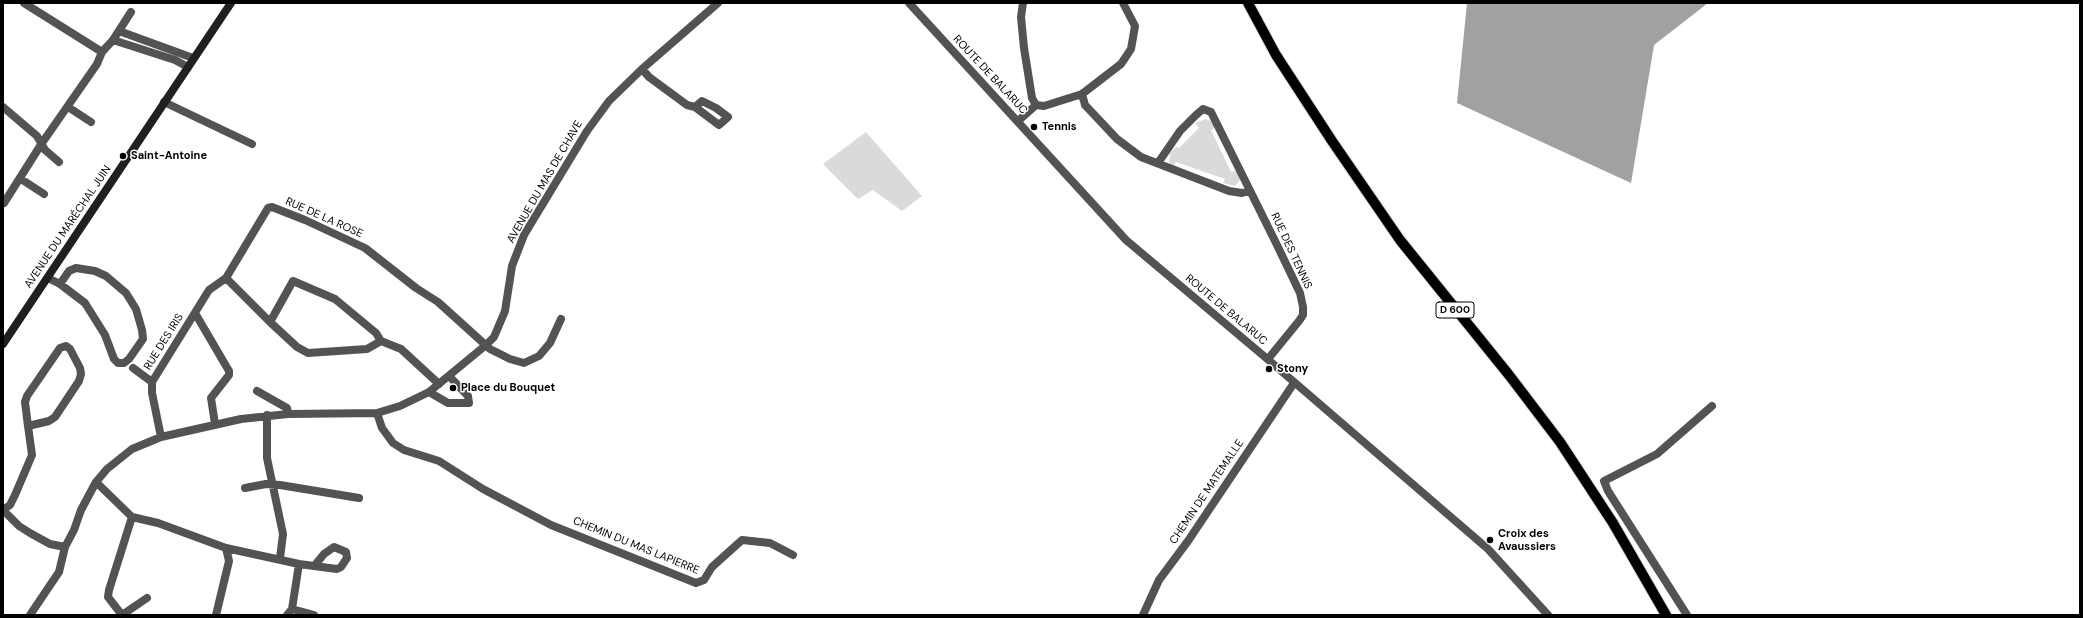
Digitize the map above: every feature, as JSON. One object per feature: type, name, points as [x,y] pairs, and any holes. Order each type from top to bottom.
[{"type":"main road","name":"AVENUE DU MARÉCHAL JUIN","points":[[3,344],[231,3]]},
{"type":"main road","name":"D 600","points":[[1248,3],[1276,55],[1392,229],[1560,442],[1613,523],[1666,615]]},
{"type":"street","points":[[24,3],[102,52]]},
{"type":"street","name":"AVENUE DU MAS DE CHAVE","points":[[30,615],[59,572],[65,547],[74,530],[81,510],[96,482],[106,469],[122,456],[143,444],[161,437],[215,424],[288,414],[377,412],[400,406],[429,392],[486,346],[494,337],[505,311],[512,266],[524,235],[599,112],[642,69],[718,3]]},
{"type":"street","name":"ROUTE DE BALARUC","points":[[909,3],[1126,240],[1268,359],[1488,549],[1548,615]]},
{"type":"street","points":[[1023,3],[1021,17],[1024,48],[1032,98],[1036,105]]},
{"type":"street","points":[[1018,121],[1036,105],[1044,106],[1082,94],[1121,64],[1131,49],[1135,26],[1123,3]]},
{"type":"street","points":[[4,203],[42,143],[97,64],[102,52],[113,40],[131,12]]},
{"type":"street","points":[[119,31],[193,58]]},
{"type":"street","points":[[113,40],[175,60],[188,66]]},
{"type":"street","points":[[642,69],[649,77],[687,105],[695,107]]},
{"type":"street","points":[[1082,94],[1085,105],[1117,139],[1141,157],[1229,191],[1242,193],[1250,191]]},
{"type":"street","points":[[164,102],[252,144]]},
{"type":"street","points":[[68,106],[91,122]]},
{"type":"street","points":[[3,107],[38,136],[46,150],[59,162]]},
{"type":"street","name":"RUE DES TENNIS","points":[[1158,163],[1180,131],[1203,109],[1211,112],[1300,294],[1303,314],[1268,359]]},
{"type":"street","points":[[21,178],[44,194]]},
{"type":"street","name":"RUE DE LA ROSE","points":[[226,278],[266,211],[268,208],[272,207],[305,220],[365,248],[416,288],[438,302],[486,346]]},
{"type":"street","points":[[48,278],[76,294],[94,316],[105,335],[114,359],[118,363],[124,363],[129,359],[143,338],[136,309],[126,293],[106,276],[95,271],[76,268],[69,271],[60,284]]},
{"type":"street","points":[[226,278],[270,322],[298,347],[308,353],[367,349],[382,341]]},
{"type":"street","name":"RUE DES IRIS","points":[[161,437],[152,393],[152,382],[209,290],[226,278]]},
{"type":"street","points":[[270,322],[293,281],[336,299],[376,333],[382,341],[401,349],[439,384]]},
{"type":"street","points":[[195,313],[229,375],[211,398],[215,424]]},
{"type":"street","points":[[486,346],[505,356],[524,363],[539,356],[550,343],[561,319]]},
{"type":"street","points":[[28,426],[49,421],[55,417],[82,374],[70,349],[66,346],[60,348],[28,396],[26,402],[28,426],[32,455],[10,505],[3,510],[19,526],[30,533],[50,544],[65,547]]},
{"type":"street","name":"RUE DES IRIS","points":[[133,368],[152,382]]},
{"type":"street","points":[[429,392],[448,403],[469,403],[468,396],[449,376]]},
{"type":"street","name":"CHEMIN DE MATEMALLE","points":[[1143,615],[1159,580],[1188,541],[1294,383]]},
{"type":"street","points":[[257,391],[287,408],[288,414]]},
{"type":"street","points":[[1687,615],[1608,491],[1604,481],[1657,454],[1712,406]]},
{"type":"street","name":"CHEMIN DU MAS LAPIERRE","points":[[377,412],[382,428],[393,443],[404,450],[439,461],[482,488],[551,525],[696,583],[704,580],[712,567],[742,540],[770,543],[793,555]]},
{"type":"street","points":[[267,416],[267,458],[283,534],[280,558]]},
{"type":"street","points":[[96,482],[132,516],[158,523],[226,548],[280,558],[299,564],[315,565]]},
{"type":"street","points":[[245,488],[272,485],[359,498]]},
{"type":"street","points":[[132,516],[108,597],[122,615],[147,598]]},
{"type":"street","points":[[216,615],[229,561],[226,548]]},
{"type":"street","points":[[299,564],[290,612],[314,615]]},
{"type":"shaded area","points":[[1467,3],[1708,3],[1654,45],[1631,183],[1457,103]]},
{"type":"shaded area","points":[[1206,119],[1213,122],[1216,127],[1211,130],[1231,172],[1236,171],[1239,174],[1240,180],[1235,186],[1223,183],[1225,179],[1176,162],[1173,167],[1169,162],[1170,153],[1176,147],[1179,148],[1199,128],[1195,123]]},
{"type":"shaded area","points":[[866,132],[922,196],[902,211],[873,190],[858,199],[823,164]]},
{"type":"place","name":"Tennis","points":[[1034,127]]},
{"type":"place","name":"Saint-Antoine","points":[[123,156]]},
{"type":"place","name":"Stony","points":[[1269,369]]},
{"type":"place","name":"Place du Bouquet","points":[[453,388]]},
{"type":"place","name":"Croix des Avaussiers","points":[[1490,540]]}]
